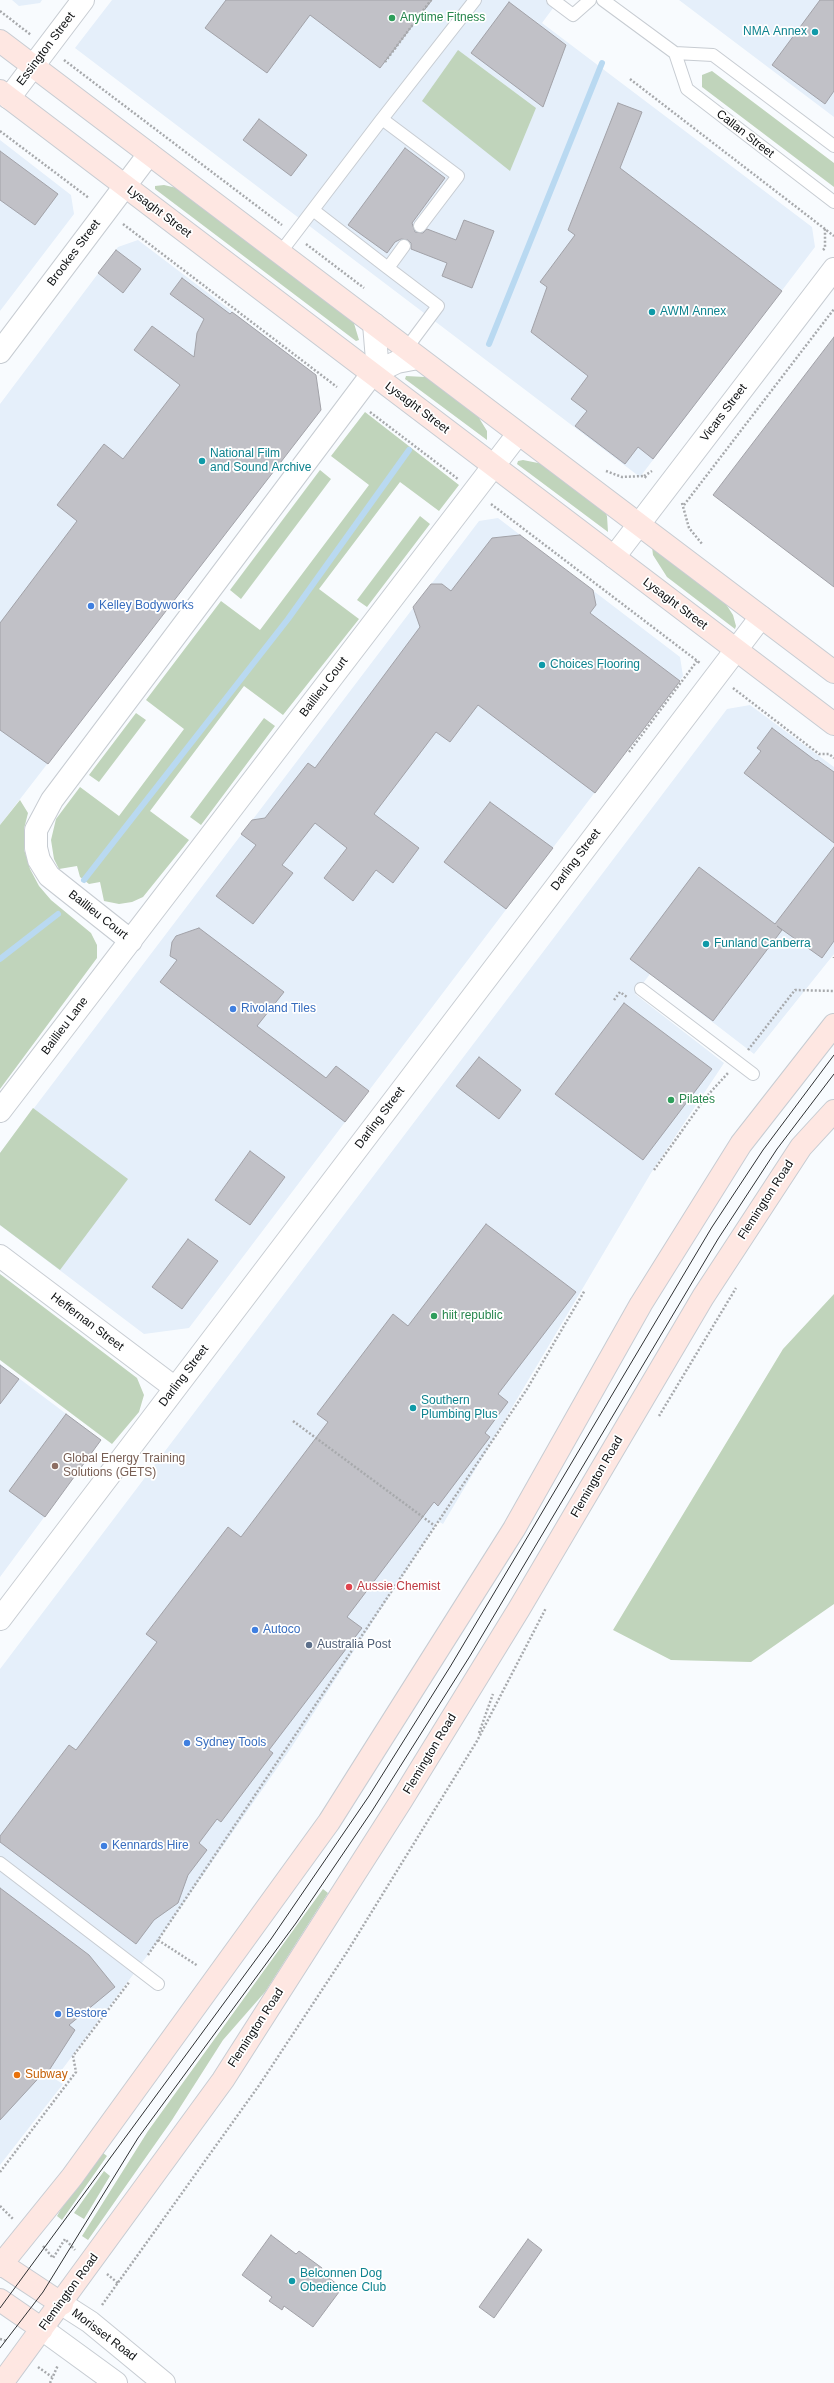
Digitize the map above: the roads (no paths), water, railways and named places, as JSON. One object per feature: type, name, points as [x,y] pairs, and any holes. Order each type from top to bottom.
[{"type":"main road","points":[[0,41],[834,672]]},
{"type":"main road","name":"Lysaght Street","points":[[5,94],[834,724]]},
{"type":"main road","points":[[0,2264],[72,2177],[329,1822],[514,1529],[641,1304],[740,1144],[834,1025]]},
{"type":"main road","points":[[801,1147],[834,1096]]},
{"type":"main road","name":"Flemington Road","points":[[2,2383],[62,2304],[223,2080],[401,1801],[526,1597],[703,1297],[801,1147],[834,1111]]},
{"type":"main road","name":"Morisset Road","points":[[0,2264],[62,2304]]},
{"type":"main road","points":[[0,2300],[42,2329]]},
{"type":"street","name":"Essington Street","points":[[5,94],[33,66],[83,0]]},
{"type":"street","name":"Brookes Street","points":[[0,352],[149,154]]},
{"type":"street","name":"Vicars Street","points":[[614,557],[834,269]]},
{"type":"street","name":"Baillieu Court","points":[[374,324],[377,360],[372,374],[52,800],[36,830],[36,848],[42,868],[49,876],[131,941],[518,434]]},
{"type":"street","name":"Baillieu Court","points":[[372,374],[412,353]]},
{"type":"street","name":"Darling Street","points":[[0,1619],[761,617]]},
{"type":"street","name":"Baillieu Lane","points":[[0,1111],[131,941]]},
{"type":"street","name":"Heffernan Street","points":[[0,1256],[175,1388]]},
{"type":"street","name":"Morisset Road","points":[[62,2304],[90,2322],[164,2383]]},
{"type":"street","points":[[42,2329],[116,2383]]},
{"type":"lane","points":[[280,253],[475,0]]},
{"type":"lane","points":[[553,0],[573,15],[590,0]]},
{"type":"lane","points":[[603,0],[675,53],[712,55],[834,146]]},
{"type":"lane","name":"Callan Street","points":[[675,53],[687,90],[834,202]]},
{"type":"lane","points":[[382,119],[458,176],[420,226]]},
{"type":"lane","points":[[313,210],[438,306],[412,353]]},
{"type":"lane","points":[[388,268],[404,246]]},
{"type":"lane","points":[[641,988],[753,1074]]},
{"type":"lane","points":[[0,1863],[158,1984]]},
{"type":"waterway","points":[[489,344],[602,63]]},
{"type":"waterway","points":[[84,880],[288,619],[409,450]]},
{"type":"waterway","points":[[0,959],[58,914]]},
{"type":"tram line","points":[[0,2308],[271,1939],[369,1796],[450,1667],[712,1227],[763,1150],[834,1055]]},
{"type":"tram line","points":[[0,2348],[43,2292],[138,2138],[296,1923],[372,1811],[470,1656],[718,1239],[777,1149],[834,1074]]},
{"type":"place","name":"Anytime Fitness","points":[[392,18]]},
{"type":"place","name":"NMA Annex","points":[[815,32]]},
{"type":"place","name":"AWM Annex","points":[[652,312]]},
{"type":"place","name":"National Film and Sound Archive","points":[[202,461]]},
{"type":"place","name":"Kelley Bodyworks","points":[[91,606]]},
{"type":"place","name":"Choices Flooring","points":[[542,665]]},
{"type":"place","name":"Funland Canberra","points":[[706,944]]},
{"type":"place","name":"Rivoland Tiles","points":[[233,1009]]},
{"type":"place","name":"Pilates","points":[[671,1100]]},
{"type":"place","name":"hiit republic","points":[[434,1316]]},
{"type":"place","name":"Southern Plumbing Plus","points":[[413,1408]]},
{"type":"place","name":"Global Energy Training Solutions (GETS)","points":[[55,1466]]},
{"type":"place","name":"Aussie Chemist","points":[[349,1587]]},
{"type":"place","name":"Autoco","points":[[255,1630]]},
{"type":"place","name":"Australia Post","points":[[309,1645]]},
{"type":"place","name":"Sydney Tools","points":[[187,1743]]},
{"type":"place","name":"Kennards Hire","points":[[104,1846]]},
{"type":"place","name":"Bestore","points":[[58,2014]]},
{"type":"place","name":"Subway","points":[[17,2075]]},
{"type":"place","name":"Belconnen Dog Obedience Club","points":[[292,2281]]}]
